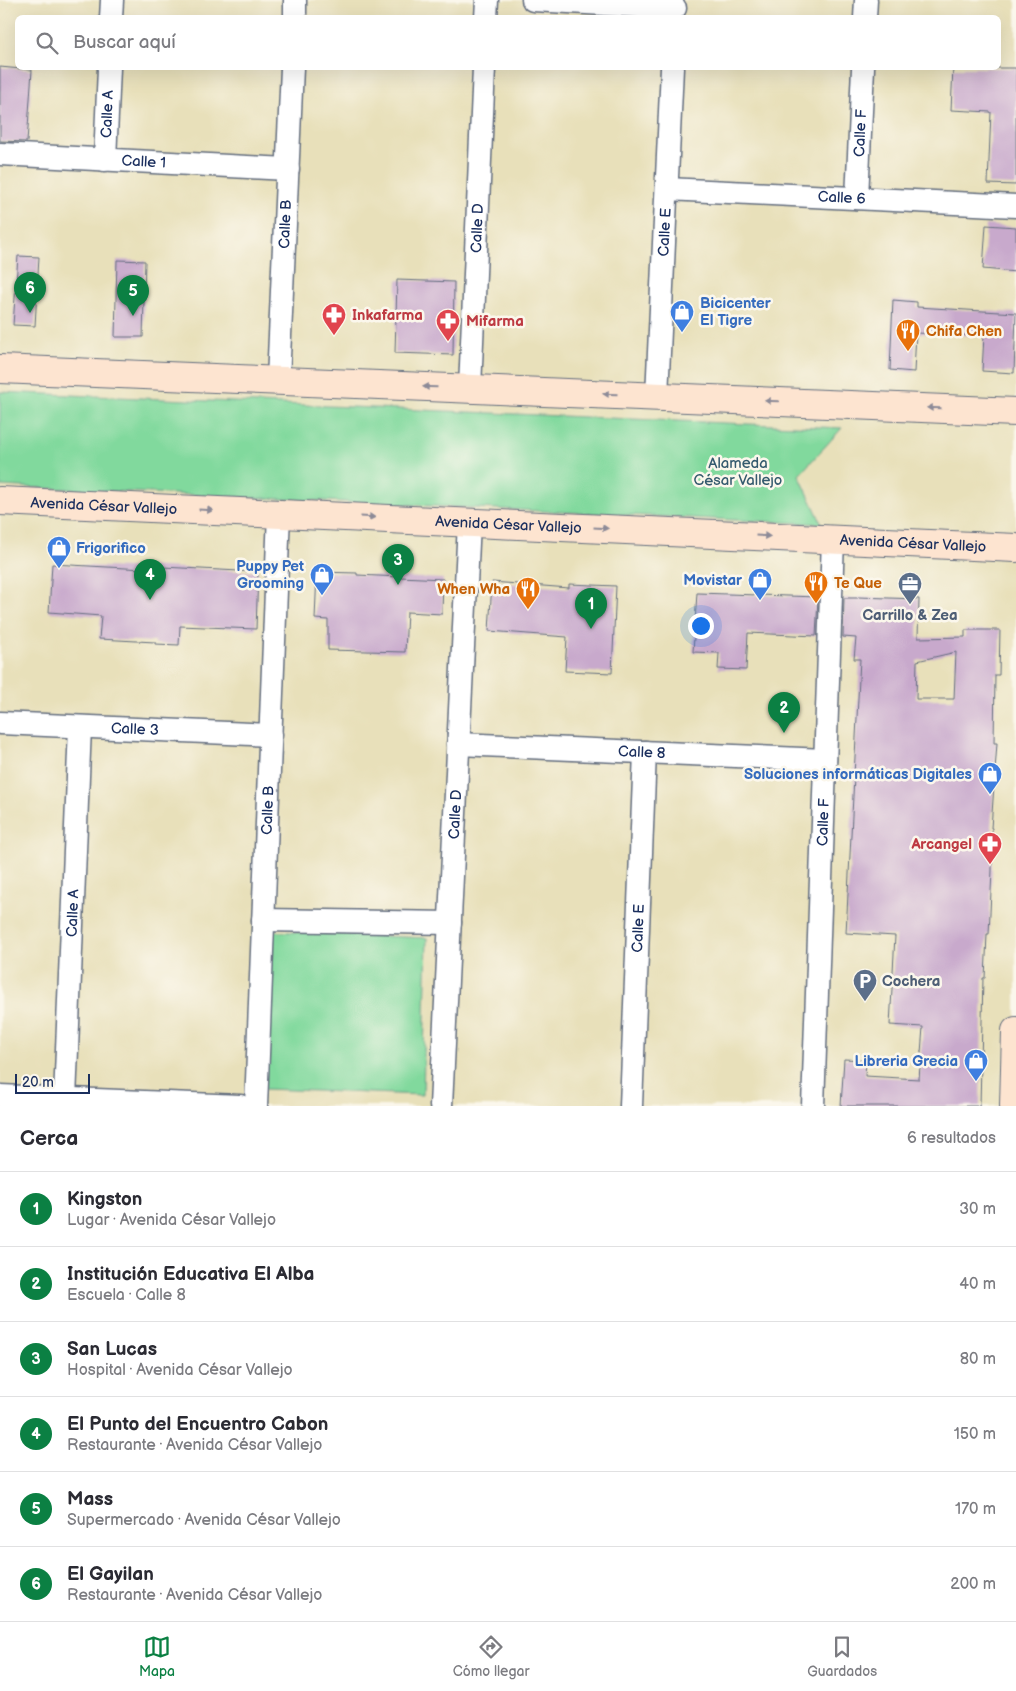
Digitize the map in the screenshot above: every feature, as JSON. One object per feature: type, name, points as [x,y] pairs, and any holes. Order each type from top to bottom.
[{"type":"main road","points":[[0,369],[1016,412]]},
{"type":"main road","name":"Avenida César Vallejo","points":[[0,500],[1016,548]]},
{"type":"main road","points":[[1014,1106],[1016,1031]]},
{"type":"street","points":[[111,15],[112,0]]},
{"type":"street","points":[[295,0],[295,15]]},
{"type":"street","points":[[486,15],[487,0]]},
{"type":"street","points":[[533,0],[675,8]]},
{"type":"street","points":[[865,15],[866,0]]},
{"type":"street","name":"Calle A","points":[[105,160],[109,70]]},
{"type":"street","name":"Calle B","points":[[278,380],[292,70]]},
{"type":"street","name":"Calle D","points":[[470,388],[484,70]]},
{"type":"street","name":"Calle E","points":[[657,396],[672,70]]},
{"type":"street","name":"Calle F","points":[[857,198],[863,70]]},
{"type":"street","name":"Calle 1","points":[[0,154],[288,169]]},
{"type":"street","name":"Calle 6","points":[[667,189],[1016,206]]},
{"type":"street","name":"Calle B","points":[[256,1106],[279,513]]},
{"type":"street","name":"Calle D","points":[[441,1106],[469,522]]},
{"type":"street","name":"Calle F","points":[[813,1106],[833,539]]},
{"type":"street","name":"Calle 3","points":[[0,723],[271,735]]},
{"type":"street","name":"Calle A","points":[[65,1099],[80,727]]},
{"type":"street","name":"Calle 8","points":[[458,744],[825,760]]},
{"type":"street","name":"Calle E","points":[[631,1106],[645,752]]},
{"type":"street","points":[[263,920],[450,923]]},
{"type":"street","points":[[0,1096],[240,1106]]},
{"type":"green space","name":"Alameda César Vallejo","points":[[0,392],[842,428],[799,475],[822,524],[0,486]]},
{"type":"green space","points":[[268,931],[427,938],[423,1095],[264,1089]]},
{"type":"building","points":[[0,67],[15,68],[15,70],[32,70],[27,142],[0,141]]},
{"type":"building","points":[[1001,68],[1016,68],[1016,185],[988,184],[991,112],[951,110],[953,70],[1001,70]]},
{"type":"building","points":[[986,225],[1016,227],[1016,272],[983,269]]},
{"type":"building","points":[[18,256],[39,257],[35,326],[13,325]]},
{"type":"building","points":[[117,260],[145,261],[143,337],[115,337]]},
{"type":"building","points":[[397,280],[454,282],[453,355],[395,353]]},
{"type":"building","points":[[893,300],[917,302],[917,307],[1016,313],[1014,373],[982,371],[984,336],[916,333],[914,372],[890,370]]},
{"type":"building","points":[[52,564],[144,569],[144,566],[258,572],[256,629],[180,626],[179,645],[99,639],[101,616],[49,612]]},
{"type":"building","points":[[317,572],[443,579],[442,614],[407,612],[405,652],[328,650],[328,620],[315,619]]},
{"type":"building","points":[[492,582],[569,588],[569,584],[616,586],[612,673],[565,671],[567,637],[489,631]]},
{"type":"building","points":[[697,593],[818,597],[816,636],[748,633],[746,670],[718,669],[719,653],[693,652]]},
{"type":"building","points":[[844,598],[919,599],[918,638],[965,637],[965,630],[1000,630],[999,675],[995,675],[994,743],[997,743],[991,828],[992,870],[989,934],[987,934],[985,978],[983,978],[980,1106],[841,1106],[844,1059],[866,1060],[865,1076],[919,1079],[923,1027],[890,1025],[895,936],[846,933],[860,659],[854,659],[856,638],[843,637]],"holes":[[[956,652],[954,699],[916,699],[917,661]]]},
{"type":"place","name":"El Gayilan","points":[[30,313]]},
{"type":"place","name":"Mass","points":[[133,316]]},
{"type":"place","name":"Bicicenter El Tigre","points":[[682,333]]},
{"type":"place","name":"Inkafarma","points":[[334,336]]},
{"type":"place","name":"Mifarma","points":[[448,342]]},
{"type":"place","name":"Chifa Chen","points":[[908,352]]},
{"type":"place","name":"Frigorifico","points":[[59,569]]},
{"type":"place","name":"San Lucas","points":[[398,585]]},
{"type":"place","name":"Puppy Pet Grooming","points":[[322,596]]},
{"type":"place","name":"El Punto del Encuentro Cabon","points":[[150,600]]},
{"type":"place","name":"Movistar","points":[[760,601]]},
{"type":"place","name":"Te Que","points":[[816,604]]},
{"type":"place","name":"Carrillo & Zea","points":[[910,605]]},
{"type":"place","name":"When Wha","points":[[528,610]]},
{"type":"place","name":"Kingston","points":[[591,629]]},
{"type":"place","name":"Institución Educativa El Alba","points":[[784,733]]},
{"type":"place","name":"Soluciones informáticas Digitales","points":[[990,795]]},
{"type":"place","name":"Arcangel","points":[[990,865]]},
{"type":"place","name":"Cochera","points":[[865,1002]]},
{"type":"place","name":"Libreria Grecia","points":[[976,1082]]}]
